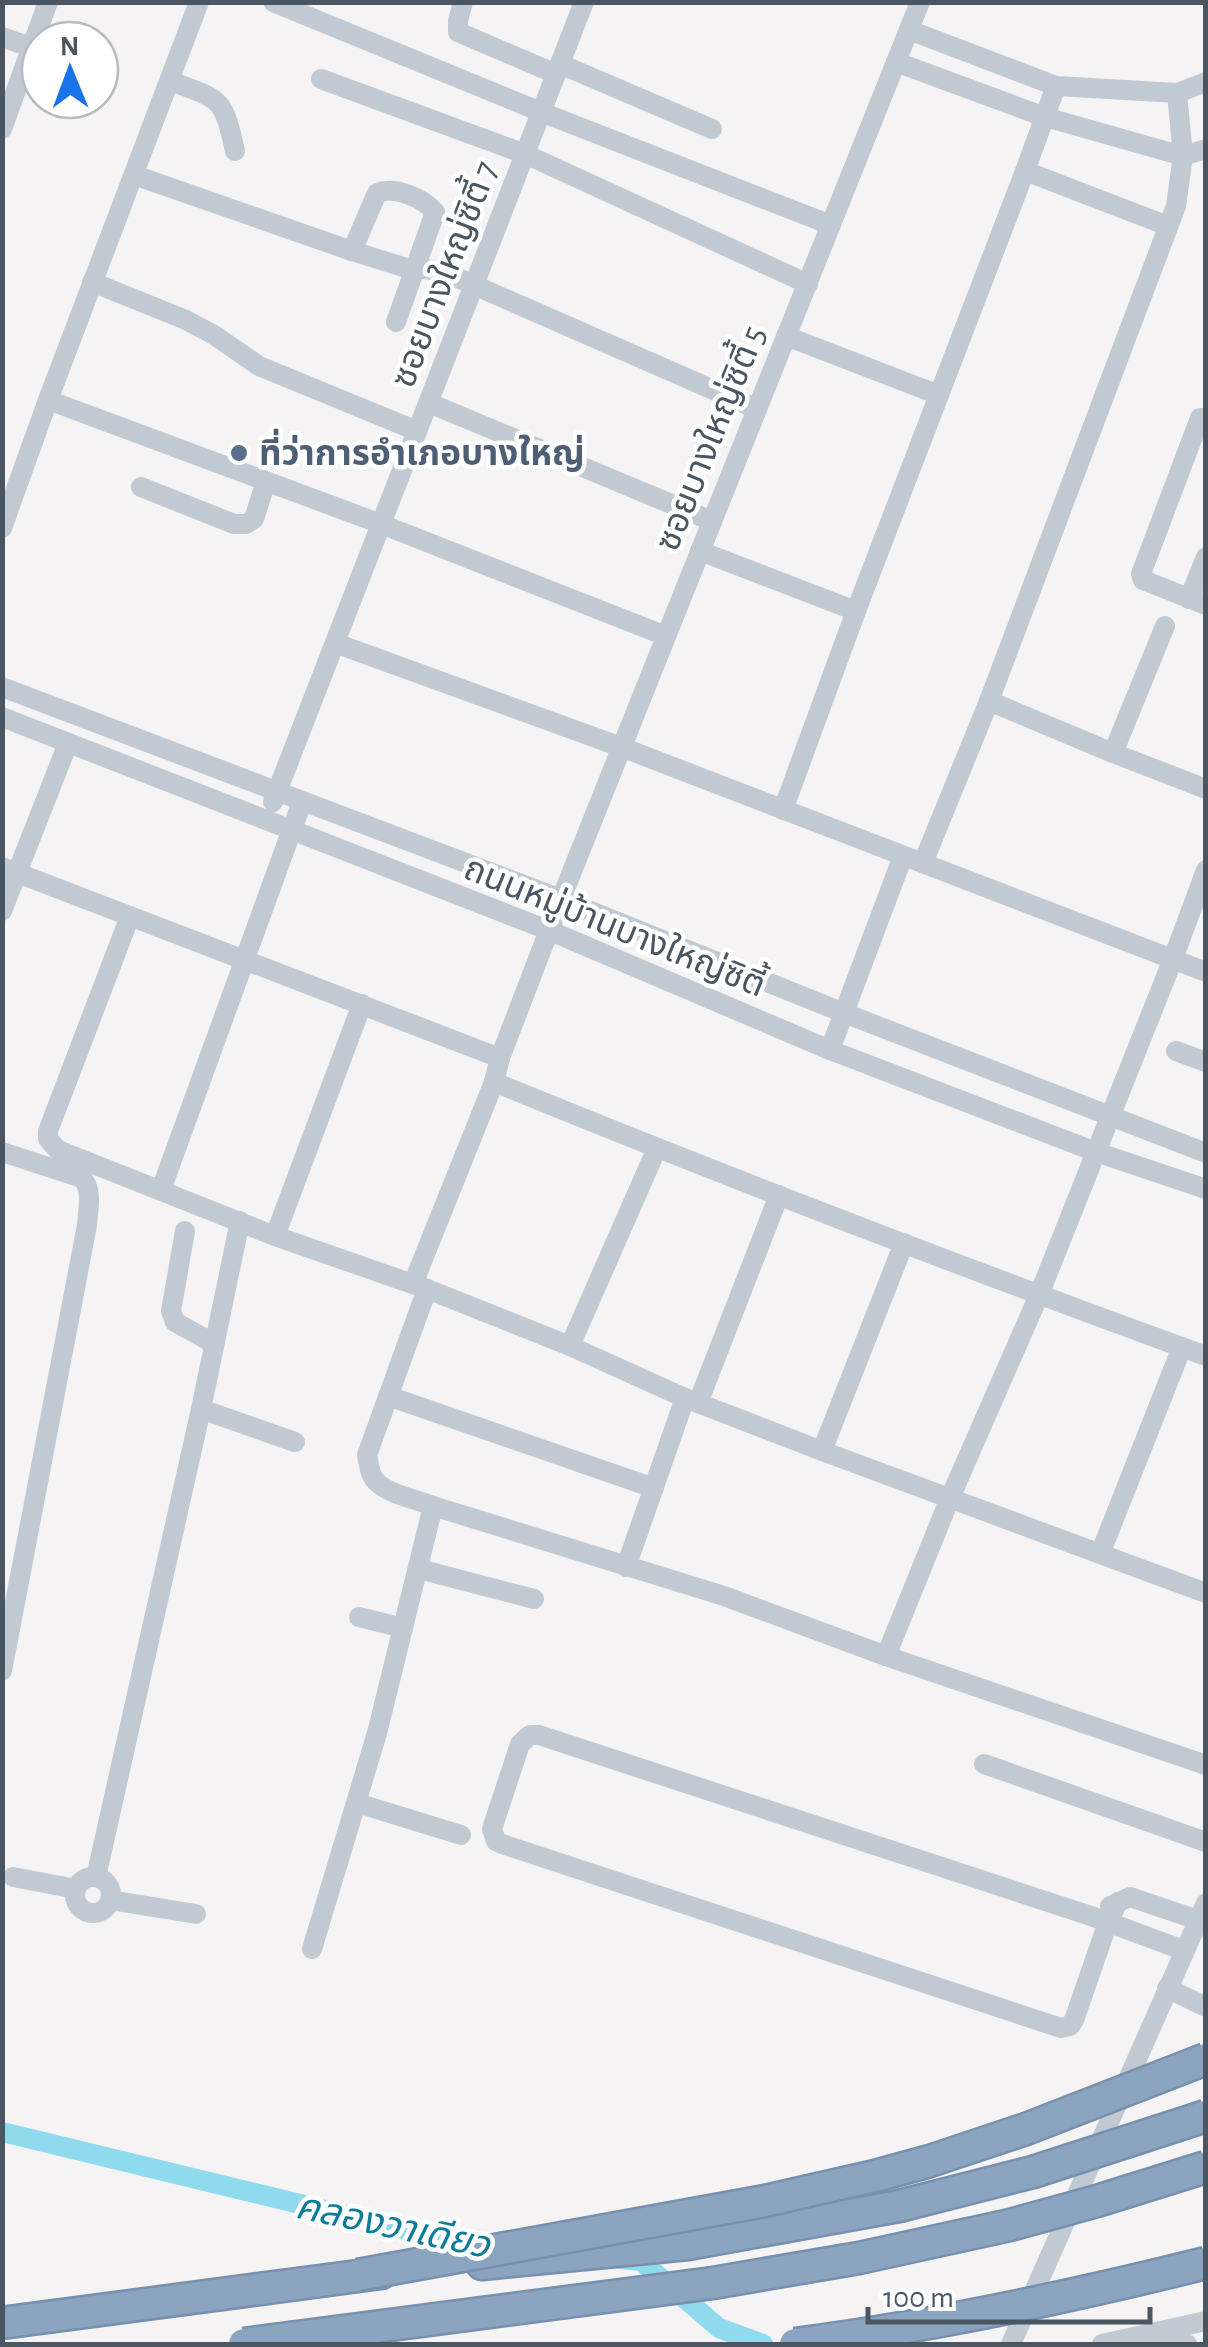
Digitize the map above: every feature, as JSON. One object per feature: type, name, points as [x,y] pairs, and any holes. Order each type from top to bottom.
[{"type":"highway","points":[[2,2323],[358,2275],[750,2204],[930,2161],[1026,2129],[1206,2059]]},
{"type":"highway","points":[[358,2275],[620,2252],[790,2227],[972,2189],[1206,2116]]},
{"type":"highway","points":[[244,2344],[678,2288],[858,2258],[1010,2225],[1206,2167]]},
{"type":"highway","points":[[795,2344],[998,2310],[1206,2263]]},
{"type":"street","points":[[3,523],[200,2]]},
{"type":"street","points":[[273,2],[831,225]]},
{"type":"street","points":[[463,2],[458,32],[712,129]]},
{"type":"street","name":"ซอยบางใหญ่ซิตี้ 7","points":[[266,820],[584,2]]},
{"type":"street","name":"ซอยบางใหญ่ซิตี้ 5","points":[[433,1506],[375,1481],[368,1455],[420,1286],[548,930],[920,2]]},
{"type":"street","points":[[909,30],[1056,86],[1177,94],[1206,82]]},
{"type":"street","points":[[896,62],[1045,117],[1183,156],[1206,149]]},
{"type":"street","points":[[321,79],[525,154],[808,284]]},
{"type":"street","points":[[170,81],[210,96],[223,106],[236,150]]},
{"type":"street","points":[[2,129],[20,82]]},
{"type":"street","points":[[783,810],[1056,86]]},
{"type":"street","points":[[830,1050],[913,859],[989,700],[1176,206],[1183,156],[1177,94]]},
{"type":"street","points":[[1025,172],[1168,226]]},
{"type":"street","points":[[134,175],[352,251],[413,270],[439,271],[757,409]]},
{"type":"street","points":[[352,251],[376,193],[398,192],[432,206],[435,212],[396,322]]},
{"type":"street","points":[[92,282],[186,320],[259,366],[418,431]]},
{"type":"street","points":[[786,336],[939,394]]},
{"type":"street","points":[[48,400],[666,636]]},
{"type":"street","points":[[428,403],[712,521]]},
{"type":"street","points":[[1206,418],[1200,418],[1141,574],[1143,580],[1197,602],[1206,557]]},
{"type":"street","points":[[141,487],[234,524],[246,524],[254,519],[266,481]]},
{"type":"street","points":[[700,551],[856,612]]},
{"type":"street","points":[[1113,754],[1165,626]]},
{"type":"street","points":[[335,643],[622,747],[1173,959],[1204,966]]},
{"type":"street","name":"ถนนหมู่บ้านบางใหญ่ซิตี้","points":[[2,687],[561,899],[1206,1153]]},
{"type":"street","points":[[989,700],[1206,789]]},
{"type":"street","name":"ถนนหมู่บ้านบางใหญ่ซิตี้","points":[[2,717],[548,930],[830,1050],[1096,1152],[1206,1189]]},
{"type":"street","points":[[2,911],[10,870],[68,743]]},
{"type":"street","points":[[161,1190],[302,802]]},
{"type":"street","points":[[10,870],[500,1058]]},
{"type":"street","points":[[886,1656],[1039,1296],[1206,870]]},
{"type":"street","points":[[130,916],[48,1131],[48,1139],[58,1150],[276,1236],[420,1286],[822,1451],[1206,1593]]},
{"type":"street","points":[[276,1236],[362,1004]]},
{"type":"street","points":[[1176,1051],[1206,1062]]},
{"type":"street","points":[[494,1082],[1039,1296],[1206,1356]]},
{"type":"street","points":[[570,1346],[657,1148]]},
{"type":"street","points":[[2,1152],[82,1178],[89,1193],[78,1274],[2,1670]]},
{"type":"street","points":[[626,1566],[654,1488],[780,1195]]},
{"type":"street","points":[[96,1877],[240,1221]]},
{"type":"street","points":[[186,1231],[171,1311],[175,1322],[213,1343]]},
{"type":"street","points":[[822,1451],[904,1243]]},
{"type":"street","points":[[1100,1554],[1182,1347]]},
{"type":"street","points":[[388,1396],[654,1488]]},
{"type":"street","points":[[200,1409],[295,1442]]},
{"type":"street","points":[[312,1949],[377,1733],[433,1506],[724,1596],[886,1656],[1206,1764]]},
{"type":"street","points":[[419,1569],[534,1599]]},
{"type":"street","points":[[359,1616],[403,1628]]},
{"type":"street","points":[[1011,2344],[1202,1911],[1138,1898],[1126,1897],[1118,1902],[1099,1919],[1074,2020],[1070,2026],[1061,2028],[502,1844],[492,1829],[520,1744],[530,1735],[539,1734],[1099,1919],[1184,1950]]},
{"type":"street","points":[[984,1764],[1206,1842]]},
{"type":"street","points":[[357,1802],[461,1836]]},
{"type":"street","points":[[13,1877],[76,1888]]},
{"type":"street","points":[[96,1877],[108,1886],[110,1900],[101,1911],[87,1912],[76,1902],[76,1888],[84,1879],[96,1877]]},
{"type":"street","points":[[110,1900],[196,1914]]},
{"type":"street","points":[[1167,1988],[1206,2007]]},
{"type":"street","points":[[1102,2344],[1206,2321]]},
{"type":"street","points":[[1148,2335],[1187,2344]]},
{"type":"waterway","name":"คลองวาเดียว","points":[[2,2132],[482,2248]]},
{"type":"waterway","name":"คลองวาเดียว","points":[[620,2259],[641,2261],[719,2328],[763,2344]]},
{"type":"place","name":"ที่ว่าการอำเภอบางใหญ่","points":[[239,453]]}]
